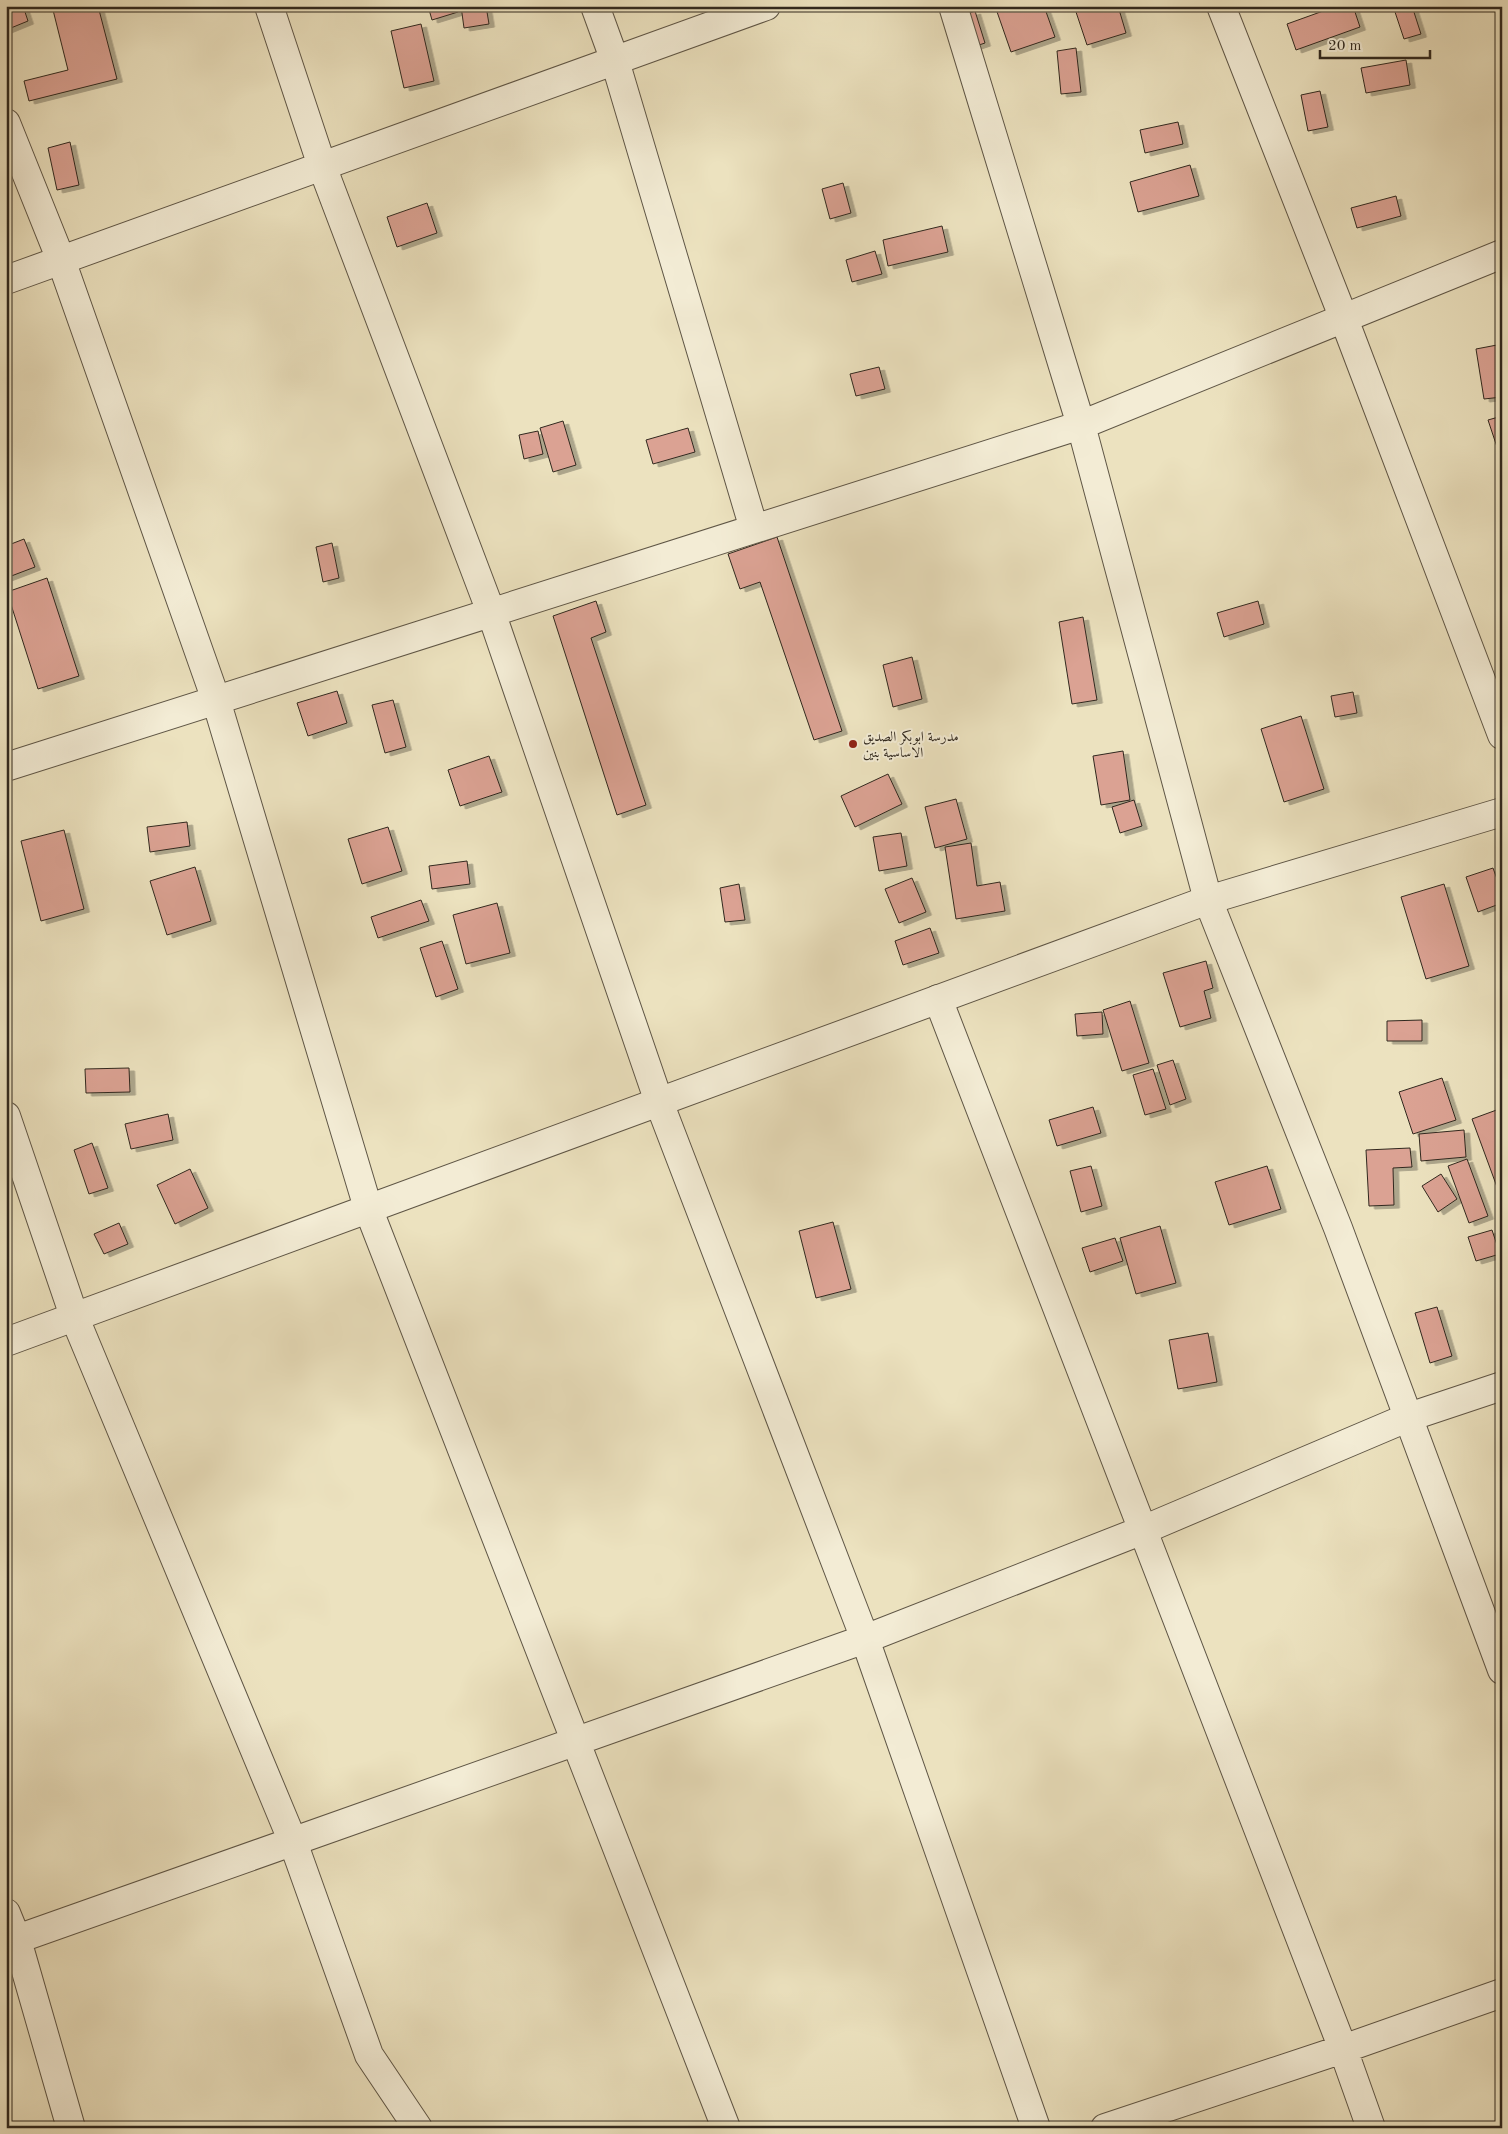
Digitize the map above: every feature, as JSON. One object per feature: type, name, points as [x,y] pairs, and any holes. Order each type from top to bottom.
[{"type":"street","points":[[270,6],[322,166],[490,612],[659,1102],[865,1639],[1036,2128]]},
{"type":"street","points":[[595,6],[615,61],[754,529]]},
{"type":"street","points":[[6,280],[766,6]]},
{"type":"street","points":[[953,6],[1081,425],[1208,900],[1338,1228],[1502,1670]]},
{"type":"street","points":[[1221,6],[1344,318],[1502,736]]},
{"type":"street","points":[[6,123],[61,260],[216,700],[368,1208],[726,2128]]},
{"type":"street","points":[[6,767],[1081,425],[1502,254]]},
{"type":"street","points":[[6,1342],[1208,900],[1502,812]]},
{"type":"street","points":[[938,999],[1343,2050],[1371,2128]]},
{"type":"street","points":[[6,1116],[74,1316],[293,1842],[369,2055],[418,2128]]},
{"type":"street","points":[[12,1942],[865,1639],[1143,1530],[1408,1417],[1502,1386]]},
{"type":"street","points":[[6,1913],[12,1942],[71,2128]]},
{"type":"street","points":[[1105,2128],[1343,2050],[1502,1992]]},
{"type":"building","points":[[6,6],[23,6],[28,21],[6,30]]},
{"type":"building","points":[[52,6],[98,6],[117,79],[29,101],[24,81],[68,70]]},
{"type":"building","points":[[428,6],[456,6],[458,12],[432,20]]},
{"type":"building","points":[[461,6],[486,6],[489,24],[464,28]]},
{"type":"building","points":[[995,6],[1044,6],[1055,37],[1011,52]]},
{"type":"building","points":[[1074,6],[1118,6],[1126,33],[1087,45]]},
{"type":"building","points":[[1337,6],[1353,6],[1360,27],[1296,50],[1287,24]]},
{"type":"building","points":[[1393,6],[1412,6],[1421,34],[1404,39]]},
{"type":"building","points":[[975,11],[985,43],[964,50],[954,18]]},
{"type":"building","points":[[421,24],[434,81],[404,88],[391,31]]},
{"type":"building","points":[[1076,48],[1081,92],[1061,94],[1057,51]]},
{"type":"building","points":[[1406,60],[1410,85],[1366,93],[1361,68]]},
{"type":"building","points":[[1320,91],[1328,127],[1308,131],[1301,95]]},
{"type":"building","points":[[1178,122],[1183,144],[1145,153],[1140,130]]},
{"type":"building","points":[[70,142],[79,185],[57,190],[48,148]]},
{"type":"building","points":[[1190,165],[1199,196],[1138,212],[1130,182]]},
{"type":"building","points":[[843,183],[851,213],[830,219],[822,189]]},
{"type":"building","points":[[1396,196],[1401,216],[1357,228],[1351,208]]},
{"type":"building","points":[[427,203],[437,233],[397,247],[387,217]]},
{"type":"building","points":[[942,226],[948,252],[888,266],[883,240]]},
{"type":"building","points":[[875,251],[882,274],[852,282],[846,260]]},
{"type":"building","points":[[1497,345],[1502,377],[1502,397],[1484,399],[1476,349]]},
{"type":"building","points":[[879,367],[885,389],[856,396],[850,374]]},
{"type":"building","points":[[1502,416],[1502,462],[1488,420]]},
{"type":"building","points":[[563,421],[576,465],[553,472],[540,428]]},
{"type":"building","points":[[688,428],[695,452],[653,464],[646,440]]},
{"type":"building","points":[[538,431],[543,454],[524,459],[519,435]]},
{"type":"building","points":[[777,537],[842,731],[814,740],[760,582],[740,589],[728,554]]},
{"type":"building","points":[[24,539],[35,567],[6,578],[6,546]]},
{"type":"building","points":[[332,543],[339,578],[323,582],[316,547]]},
{"type":"building","points":[[47,578],[79,676],[38,689],[7,592]]},
{"type":"building","points":[[596,601],[606,632],[591,638],[646,805],[617,815],[553,616]]},
{"type":"building","points":[[1258,601],[1264,624],[1224,637],[1217,613]]},
{"type":"building","points":[[1083,617],[1097,700],[1072,704],[1059,622]]},
{"type":"building","points":[[912,657],[922,699],[893,707],[883,665]]},
{"type":"building","points":[[337,691],[347,723],[308,736],[297,703]]},
{"type":"building","points":[[1353,692],[1357,713],[1335,717],[1331,696]]},
{"type":"building","points":[[393,700],[406,747],[385,753],[372,705]]},
{"type":"building","points":[[1301,716],[1324,789],[1284,802],[1261,729]]},
{"type":"building","points":[[1123,751],[1130,800],[1101,805],[1093,756]]},
{"type":"building","points":[[489,756],[502,792],[460,806],[448,770]]},
{"type":"building","points":[[888,774],[902,804],[855,827],[841,796]]},
{"type":"building","points":[[956,799],[967,839],[935,848],[925,807]]},
{"type":"building","points":[[1134,800],[1142,826],[1120,833],[1112,807]]},
{"type":"building","points":[[187,822],[190,846],[150,852],[147,827]]},
{"type":"building","points":[[388,827],[402,871],[362,884],[348,839]]},
{"type":"building","points":[[64,830],[84,909],[41,921],[21,841]]},
{"type":"building","points":[[901,833],[907,866],[879,871],[873,837]]},
{"type":"building","points":[[971,843],[977,886],[1000,882],[1005,911],[956,919],[945,847]]},
{"type":"building","points":[[467,861],[470,884],[432,889],[429,866]]},
{"type":"building","points":[[195,867],[211,921],[167,935],[150,881]]},
{"type":"building","points":[[1493,868],[1502,893],[1502,903],[1478,912],[1466,877]]},
{"type":"building","points":[[912,878],[926,912],[899,923],[885,889]]},
{"type":"building","points":[[739,884],[745,920],[725,922],[720,888]]},
{"type":"building","points":[[1444,884],[1469,966],[1426,979],[1401,897]]},
{"type":"building","points":[[421,900],[429,921],[378,938],[371,917]]},
{"type":"building","points":[[497,903],[510,953],[466,964],[453,915]]},
{"type":"building","points":[[930,928],[939,953],[903,965],[895,941]]},
{"type":"building","points":[[442,941],[458,989],[436,997],[420,948]]},
{"type":"building","points":[[1206,961],[1213,988],[1204,991],[1211,1018],[1180,1027],[1163,973]]},
{"type":"building","points":[[1130,1001],[1149,1063],[1122,1071],[1103,1010]]},
{"type":"building","points":[[1102,1012],[1103,1034],[1077,1036],[1075,1014]]},
{"type":"building","points":[[1422,1020],[1422,1041],[1387,1041],[1387,1021]]},
{"type":"building","points":[[1173,1060],[1186,1099],[1170,1105],[1157,1065]]},
{"type":"building","points":[[129,1068],[130,1092],[86,1093],[85,1069]]},
{"type":"building","points":[[1153,1069],[1166,1109],[1145,1115],[1133,1075]]},
{"type":"building","points":[[1442,1078],[1456,1120],[1413,1134],[1399,1092]]},
{"type":"building","points":[[1093,1107],[1101,1133],[1057,1146],[1049,1120]]},
{"type":"building","points":[[1502,1108],[1502,1185],[1497,1187],[1472,1119]]},
{"type":"building","points":[[168,1114],[173,1140],[131,1149],[125,1124]]},
{"type":"building","points":[[1464,1130],[1466,1157],[1421,1161],[1419,1134]]},
{"type":"building","points":[[92,1143],[108,1188],[89,1194],[74,1150]]},
{"type":"building","points":[[1410,1148],[1412,1167],[1393,1168],[1394,1205],[1369,1206],[1366,1150]]},
{"type":"building","points":[[1467,1159],[1488,1216],[1469,1223],[1448,1166]]},
{"type":"building","points":[[1091,1166],[1102,1206],[1081,1212],[1070,1171]]},
{"type":"building","points":[[1267,1166],[1281,1209],[1229,1225],[1215,1182]]},
{"type":"building","points":[[190,1169],[208,1208],[175,1224],[157,1185]]},
{"type":"building","points":[[1441,1174],[1457,1199],[1438,1212],[1422,1186]]},
{"type":"building","points":[[833,1222],[851,1289],[816,1298],[799,1231]]},
{"type":"building","points":[[119,1223],[128,1244],[104,1254],[94,1234]]},
{"type":"building","points":[[1160,1226],[1176,1283],[1136,1294],[1120,1238]]},
{"type":"building","points":[[1492,1230],[1500,1254],[1476,1261],[1468,1237]]},
{"type":"building","points":[[1115,1238],[1123,1261],[1090,1272],[1082,1248]]},
{"type":"building","points":[[1437,1307],[1452,1356],[1430,1363],[1415,1313]]},
{"type":"building","points":[[1208,1333],[1217,1382],[1178,1389],[1169,1340]]},
{"type":"place","name":"مدرسة ابوبكر الصديق الاساسية بنين","points":[[853,744]]}]
